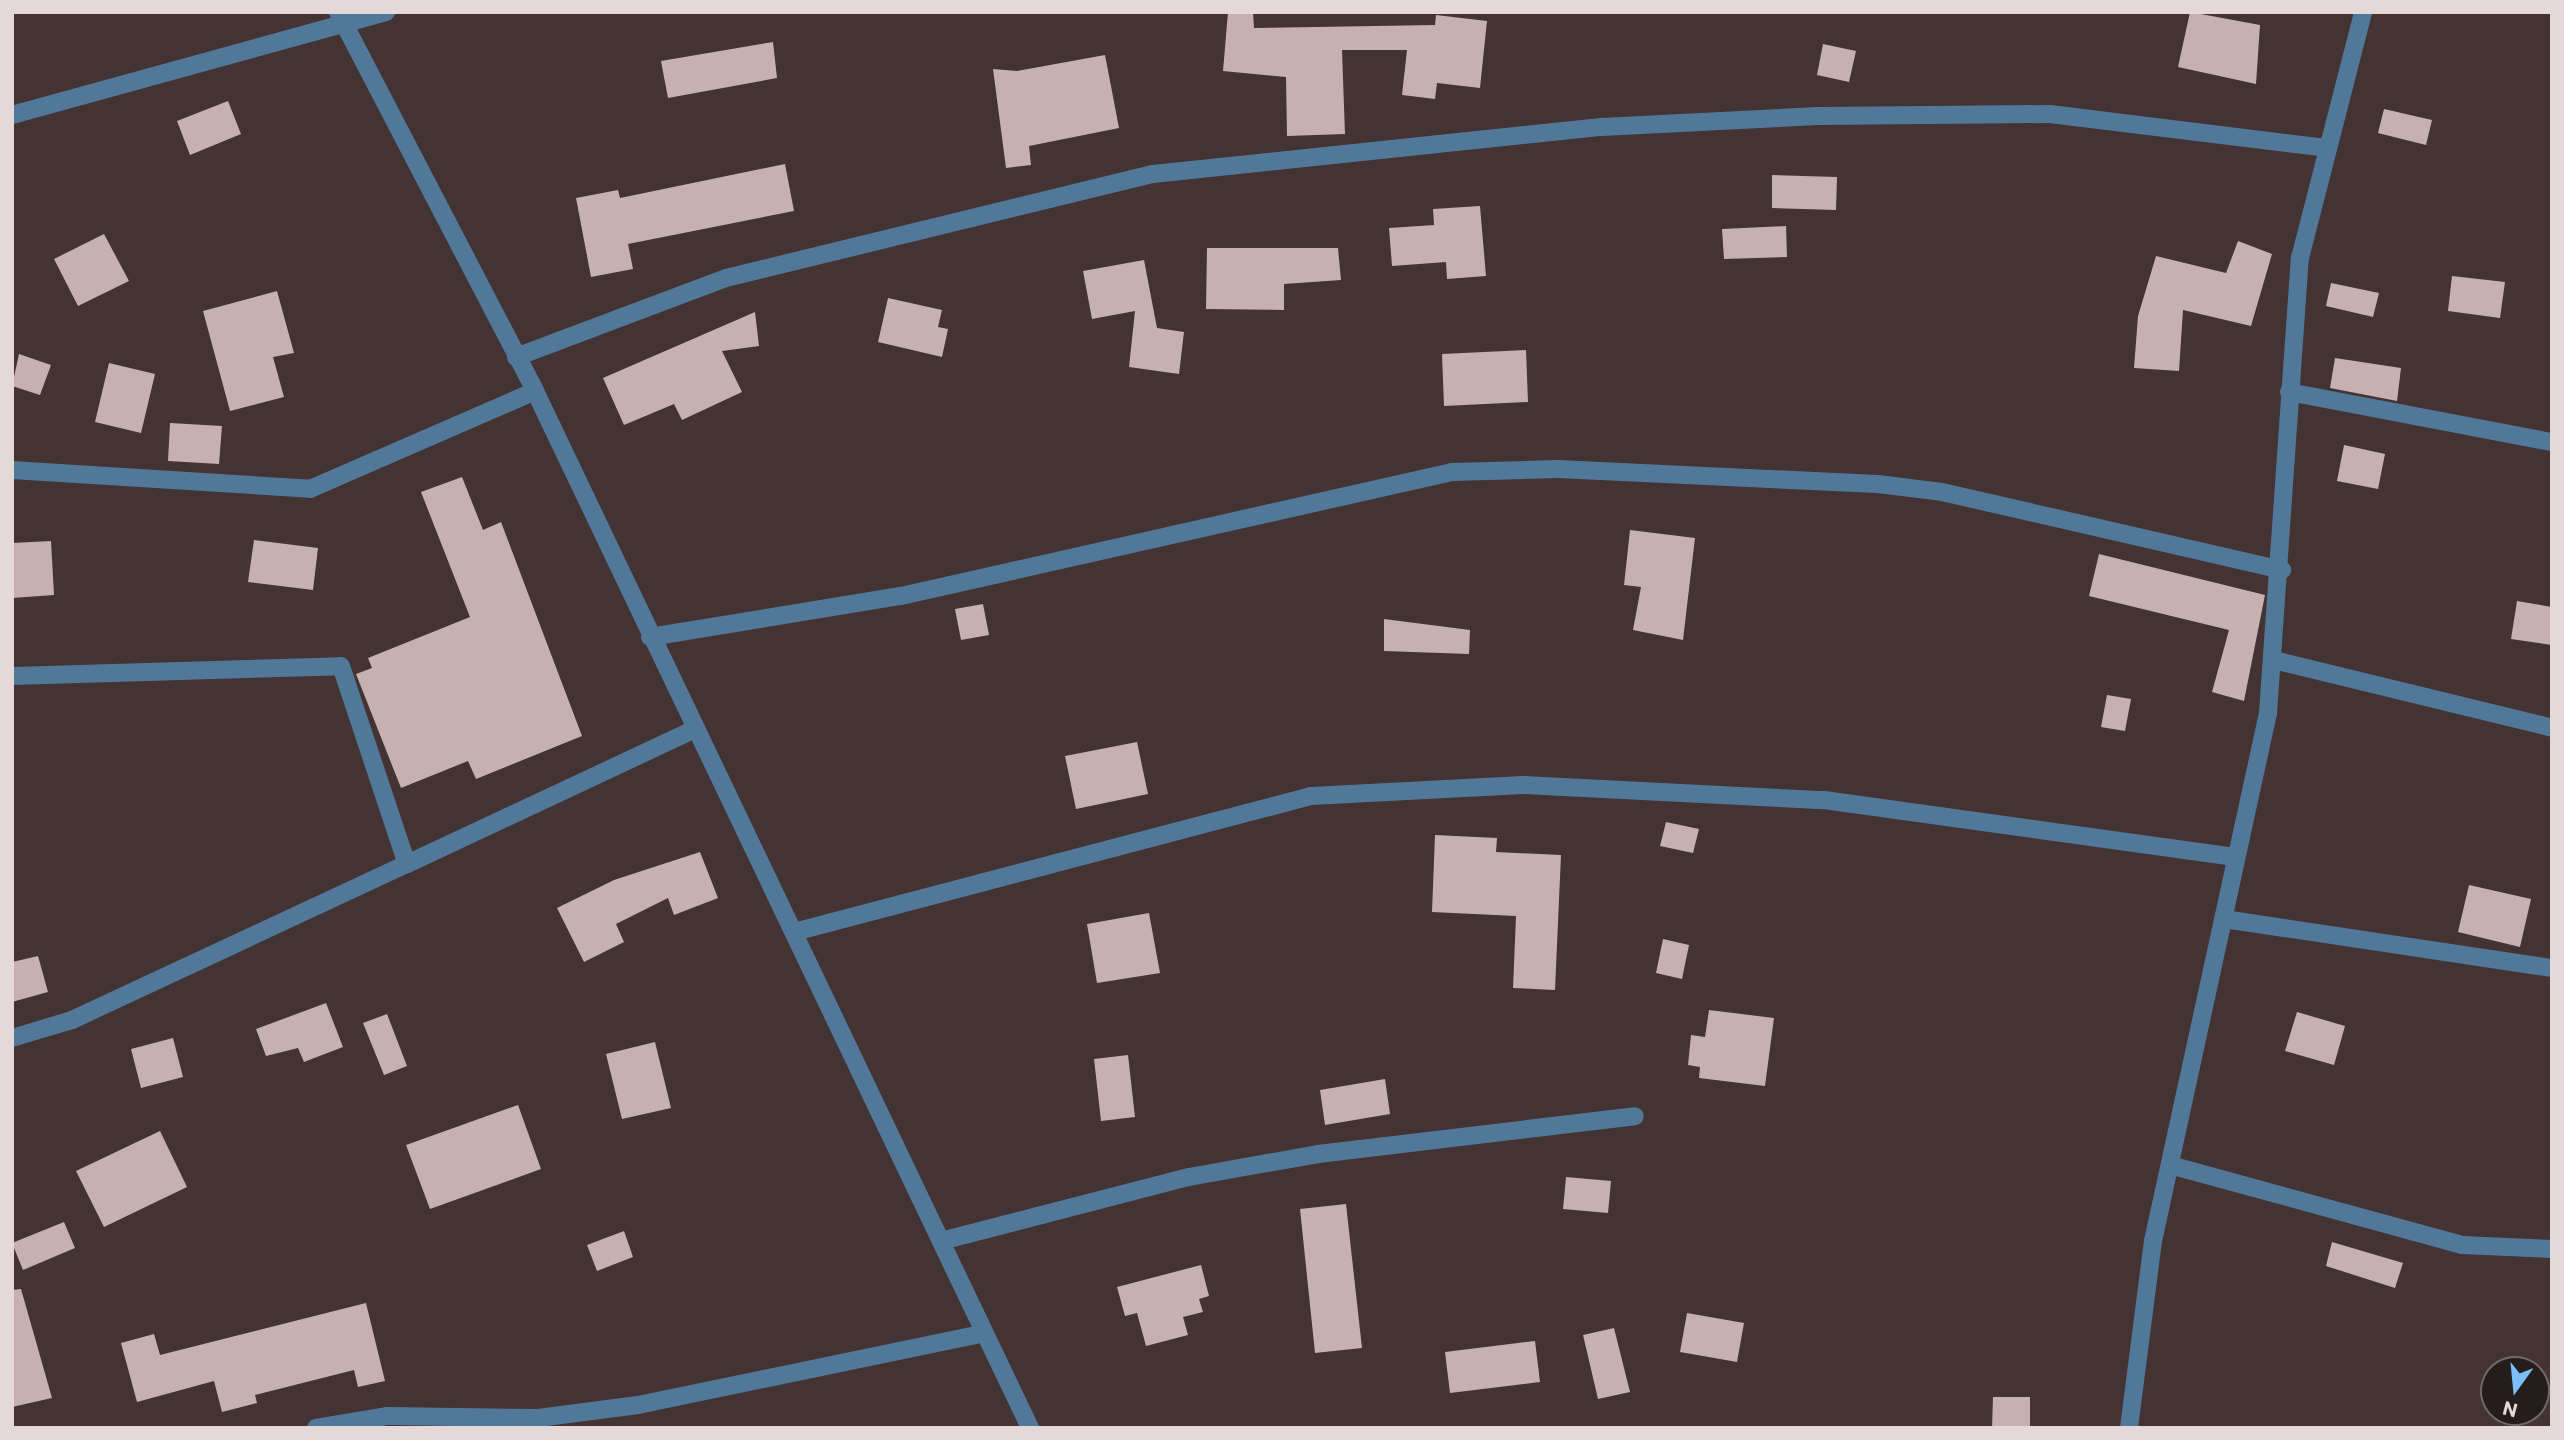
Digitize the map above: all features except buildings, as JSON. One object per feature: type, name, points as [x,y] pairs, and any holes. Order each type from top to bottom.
[{"type":"street","points":[[12,115],[340,17],[386,12]]},
{"type":"street","points":[[2129,1428],[2153,1241],[2224,919],[2274,660],[2282,570],[2289,392],[2300,258],[2364,12]]},
{"type":"street","points":[[340,17],[535,391],[693,730],[798,931],[945,1240],[981,1335],[1030,1428]]},
{"type":"street","points":[[516,357],[726,278],[1153,174],[1602,127],[1818,116],[2050,114],[2328,148]]},
{"type":"street","points":[[12,470],[310,489],[535,391]]},
{"type":"street","points":[[2289,392],[2552,442]]},
{"type":"street","points":[[650,637],[901,596],[1452,472],[1558,469],[1878,484],[1942,492],[2282,570]]},
{"type":"street","points":[[2274,660],[2552,727]]},
{"type":"street","points":[[12,676],[341,666],[407,863]]},
{"type":"street","points":[[12,1038],[72,1020],[693,730]]},
{"type":"street","points":[[798,931],[1311,796],[1524,785],[1824,800],[2235,857]]},
{"type":"street","points":[[2224,919],[2552,968]]},
{"type":"street","points":[[945,1240],[1189,1177],[1292,1158],[1635,1116]]},
{"type":"street","points":[[2170,1165],[2462,1245],[2552,1249]]},
{"type":"street","points":[[316,1428],[388,1416],[538,1418],[638,1405],[981,1335]]}]
